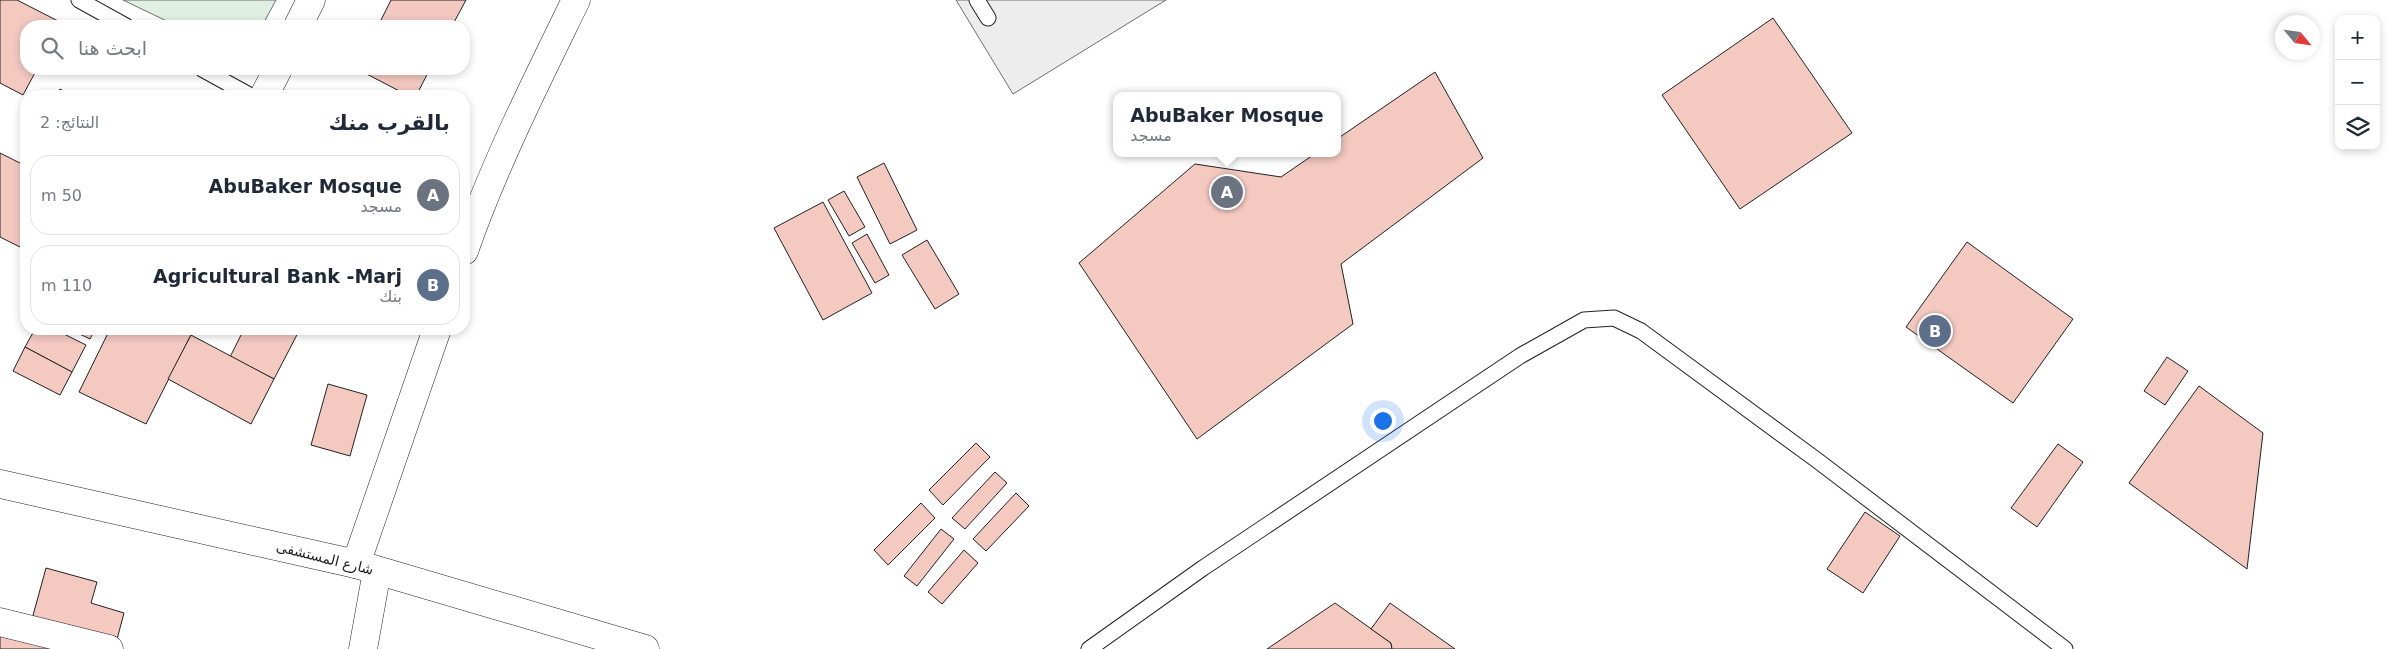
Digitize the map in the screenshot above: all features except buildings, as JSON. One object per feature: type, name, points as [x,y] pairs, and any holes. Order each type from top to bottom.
[{"type":"main road","points":[[301,20],[311,0]]},
{"type":"main road","points":[[470,218],[576,0]]},
{"type":"main road","points":[[267,90],[275,75]]},
{"type":"main road","points":[[363,649],[367,568],[435,335]]},
{"type":"main road","name":"شارع المستشفى","points":[[0,484],[367,568],[645,649]]},
{"type":"main road","points":[[0,622],[109,649]]},
{"type":"lane","points":[[79,0],[115,20]]},
{"type":"lane","points":[[976,0],[988,18]]},
{"type":"lane","points":[[213,75],[240,90]]},
{"type":"lane","points":[[1089,649],[1204,568],[1520,356],[1584,320],[1614,318],[1641,331],[1818,461],[2065,649]]},
{"type":"green space","points":[[123,0],[276,0],[265,20],[165,20]]},
{"type":"shaded area","points":[[956,0],[1166,0],[1013,94]]},
{"type":"place","name":"AbuBaker Mosque","points":[[1227,192]]},
{"type":"place","name":"Agricultural Bank -Marj","points":[[1935,331]]}]
